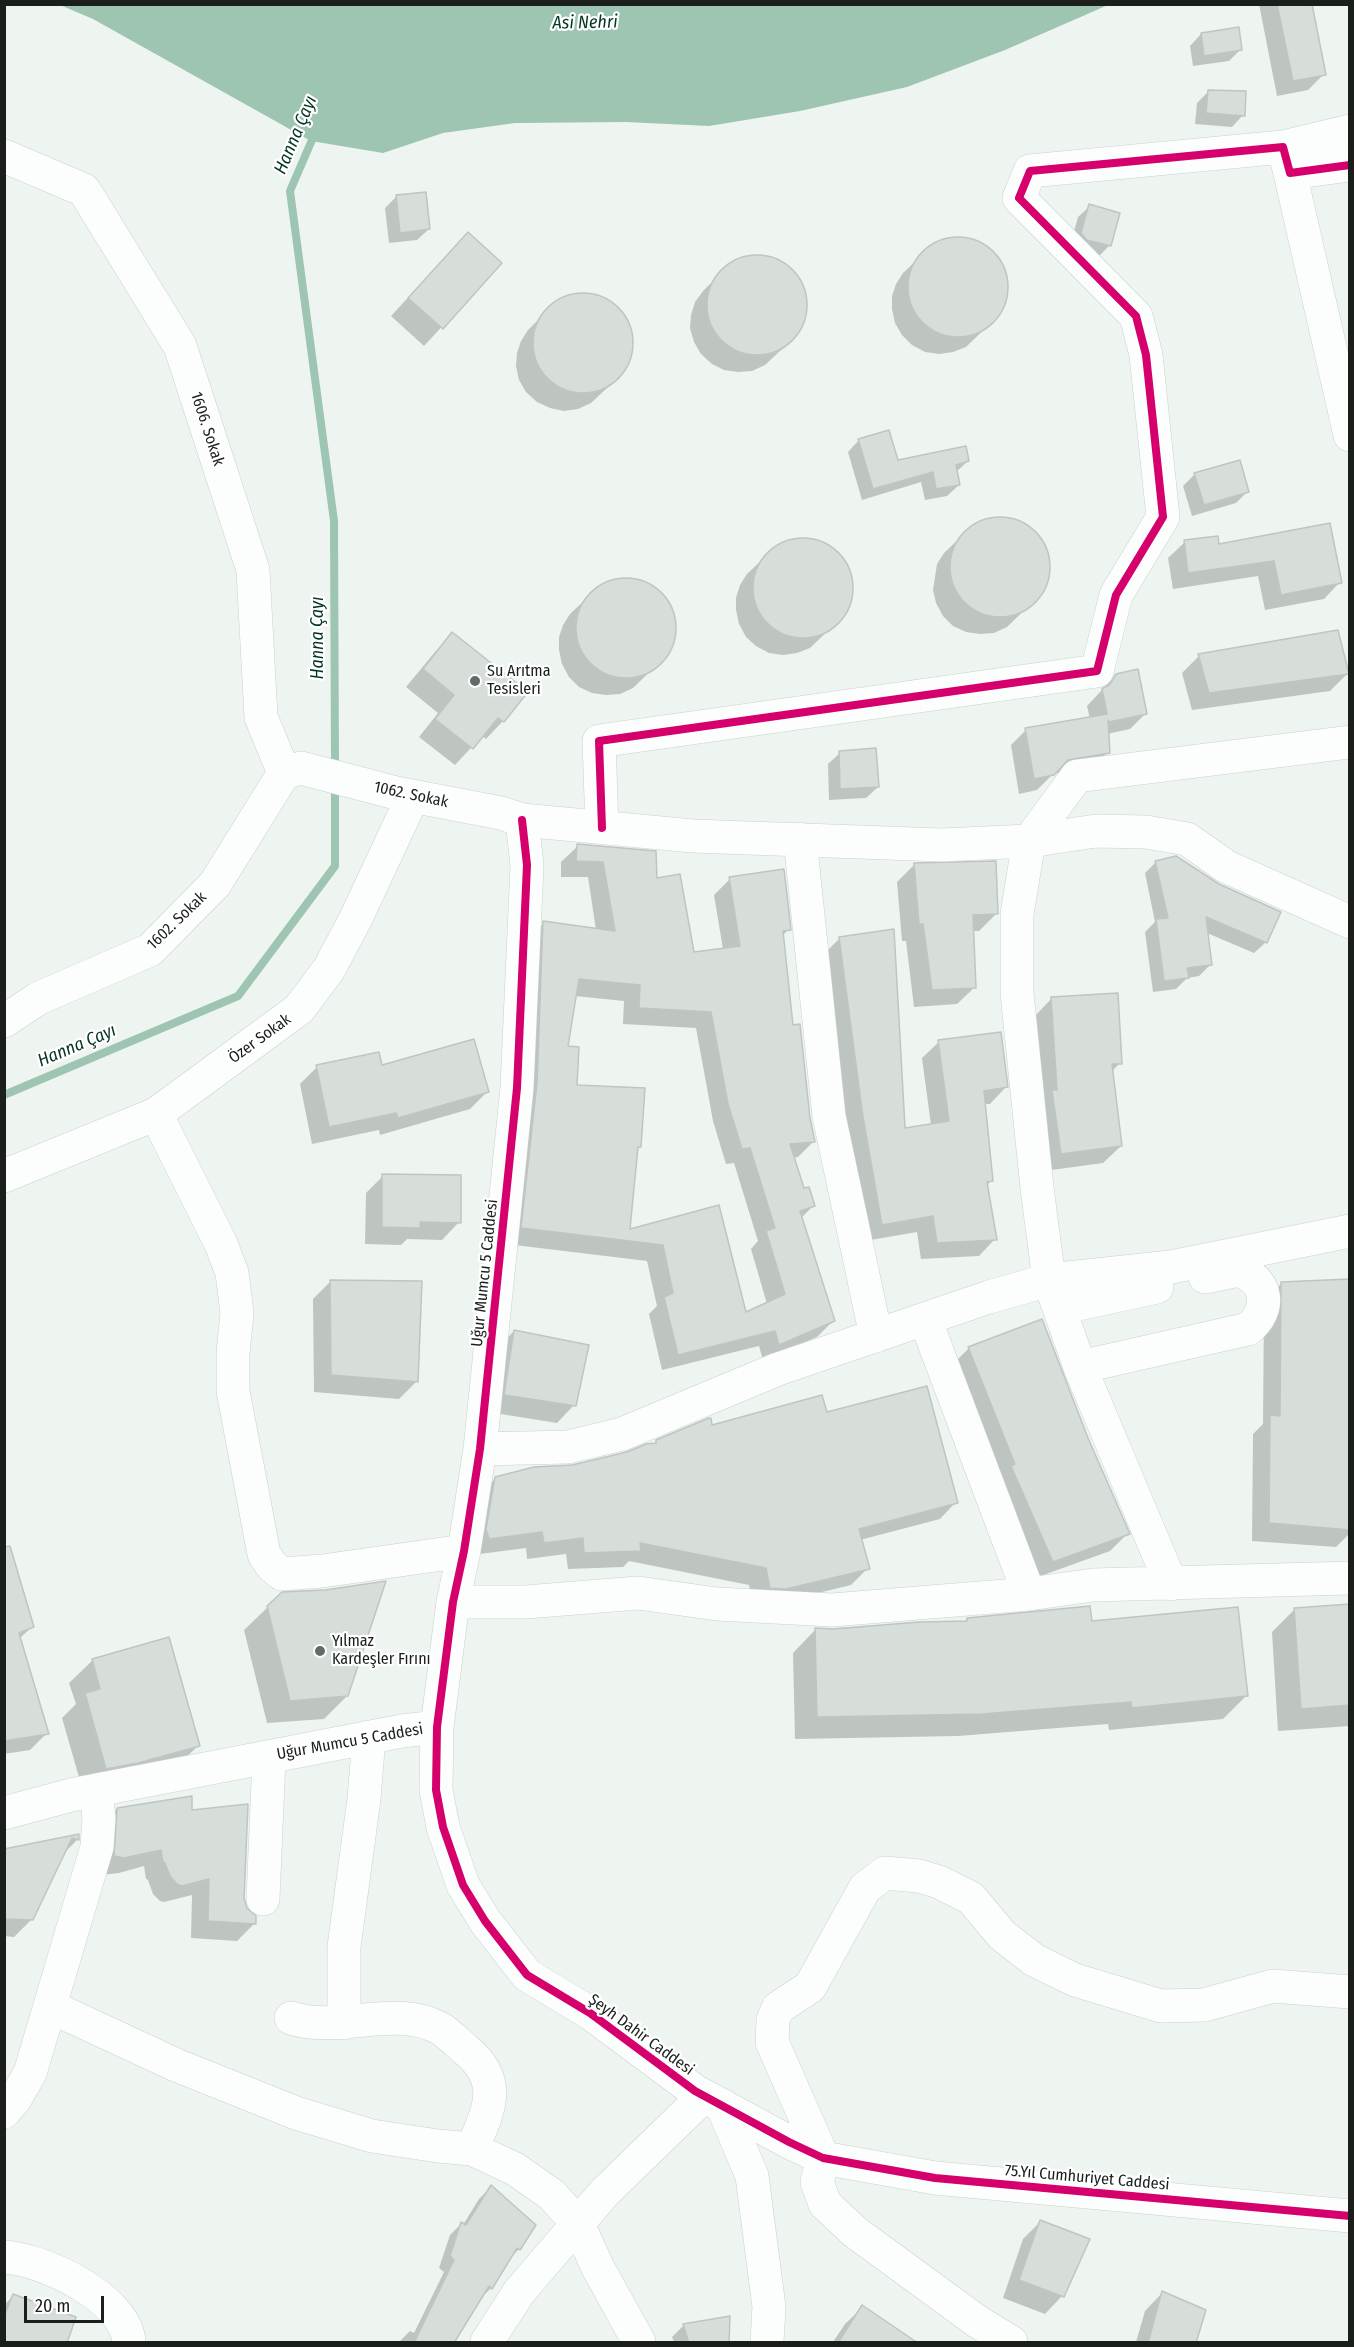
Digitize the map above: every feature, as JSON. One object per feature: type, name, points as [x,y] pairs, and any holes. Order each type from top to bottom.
[{"type":"street","points":[[1287,160],[1350,131]]},
{"type":"street","name":"1606. Sokak","points":[[4,156],[84,190],[180,346],[253,570],[261,717],[292,771]]},
{"type":"street","points":[[1287,160],[1350,435]]},
{"type":"street","points":[[602,828],[600,741],[1098,671],[1116,595],[1163,517],[1146,354],[1136,316],[1019,198],[1030,171],[1287,160],[1350,165]]},
{"type":"street","points":[[1170,1584],[1080,1367],[1054,1294],[1037,1188],[1017,993],[1017,914],[1029,841],[1077,777],[1350,742]]},
{"type":"street","name":"1062. Sokak","points":[[292,771],[501,813],[522,820],[693,836],[942,844],[1029,841],[1076,833],[1122,830],[1187,839],[1227,867],[1350,922]]},
{"type":"street","name":"1602. Sokak","points":[[4,1021],[39,998],[150,950],[214,884],[292,771]]},
{"type":"street","name":"Özer Sokak","points":[[4,1176],[156,1114],[299,1010],[317,988],[339,949],[404,794]]},
{"type":"street","name":"Uğur Mumcu 5 Caddesi","points":[[4,1813],[96,1790],[369,1737],[437,1727],[453,1602],[464,1551],[480,1449],[517,1088],[527,865],[522,820]]},
{"type":"street","points":[[800,839],[829,1116],[876,1336]]},
{"type":"street","points":[[4,989],[39,998]]},
{"type":"street","points":[[156,1114],[221,1244],[232,1273],[237,1313],[233,1353],[233,1391],[264,1554],[272,1566],[282,1574],[322,1571],[464,1551]]},
{"type":"street","points":[[1054,1294],[1350,1231]]},
{"type":"street","points":[[480,1449],[568,1447],[622,1434],[778,1369],[989,1297],[1054,1294],[1239,1270],[1255,1279],[1264,1295],[1261,1314],[1248,1329],[1080,1367]]},
{"type":"street","points":[[925,1319],[1029,1594]]},
{"type":"street","points":[[453,1602],[526,1602],[638,1593],[717,1604],[832,1610],[1029,1594],[1093,1586],[1350,1578]]},
{"type":"street","name":"Şeyh Dahir Caddesi","points":[[437,1727],[436,1790],[443,1827],[463,1885],[485,1921],[527,1975],[590,2013],[695,2091],[823,2158]]},
{"type":"street","points":[[344,2023],[344,1947],[364,1798],[369,1737]]},
{"type":"street","points":[[263,1899],[269,1758]]},
{"type":"street","points":[[4,2112],[15,2099],[30,2073],[97,1847],[99,1818],[96,1790]]},
{"type":"street","points":[[1011,2343],[978,2322],[855,2232],[825,2204],[817,2182],[823,2158],[772,2042],[773,2020],[778,2008],[810,1987],[866,1888],[885,1873],[919,1876],[939,1882],[971,1898],[1002,1935],[1034,1960],[1075,1980],[1161,2006],[1204,2005],[1273,1986],[1350,1992]]},
{"type":"street","points":[[51,2007],[176,2065],[333,2126],[405,2142],[472,2149],[515,2169],[552,2195],[578,2224],[598,2268],[639,2343]]},
{"type":"street","points":[[291,2018],[303,2022],[344,2023],[390,2018],[414,2019],[441,2029],[478,2061],[488,2079],[491,2091],[485,2118],[472,2149]]},
{"type":"street","points":[[487,2343],[519,2292],[605,2192],[713,2100],[752,2176],[775,2343]]},
{"type":"street","name":"75.Yıl Cumhuriyet Caddesi","points":[[823,2158],[935,2178],[1350,2216]]},
{"type":"street","points":[[4,2257],[20,2258],[58,2272],[84,2287],[108,2305],[121,2321],[129,2343]]},
{"type":"street","points":[[767,2343],[769,2307]]},
{"type":"water","name":"Asi Nehri","points":[[60,5],[1108,5],[1005,50],[907,87],[800,111],[709,126],[626,122],[515,123],[443,133],[383,153],[311,141],[93,19]]},
{"type":"building","points":[[1277,4],[1312,4],[1326,75],[1293,81]]},
{"type":"building","points":[[1239,27],[1242,50],[1204,56],[1201,33]]},
{"type":"building","points":[[1208,90],[1246,91],[1245,116],[1206,113]]},
{"type":"building","points":[[426,192],[430,229],[400,233],[396,195]]},
{"type":"building","points":[[1089,204],[1120,213],[1111,246],[1087,240],[1081,233]]},
{"type":"building","points":[[468,232],[502,263],[443,329],[408,298]]},
{"type":"building","points":[[958,237],[986,245],[1000,259],[1008,287],[1000,315],[986,329],[958,337],[930,329],[916,315],[908,287],[916,259],[930,245]]},
{"type":"building","points":[[757,255],[785,263],[799,277],[807,305],[799,333],[785,347],[757,355],[729,347],[715,333],[707,305],[715,277],[729,263]]},
{"type":"building","points":[[583,293],[611,301],[625,315],[633,343],[625,371],[611,385],[583,393],[555,385],[541,371],[533,343],[541,315],[555,301]]},
{"type":"building","points":[[889,430],[898,460],[966,446],[969,461],[956,465],[960,485],[936,489],[933,472],[873,489],[858,439]]},
{"type":"building","points":[[1240,460],[1249,492],[1204,505],[1194,473]]},
{"type":"building","points":[[1000,517],[1028,525],[1042,539],[1050,567],[1042,595],[1028,609],[1000,617],[972,609],[958,595],[950,567],[958,539],[972,525]]},
{"type":"building","points":[[1330,523],[1342,583],[1281,595],[1274,561],[1188,573],[1184,540],[1218,536],[1219,544]]},
{"type":"building","points":[[803,538],[831,546],[845,560],[853,588],[845,616],[831,630],[803,638],[775,630],[761,616],[753,588],[761,560],[775,546]]},
{"type":"building","points":[[626,578],[654,586],[668,600],[676,628],[668,656],[654,670],[626,678],[598,670],[584,656],[576,628],[584,600],[598,586]]},
{"type":"building","points":[[1338,630],[1349,674],[1209,693],[1198,654]]},
{"type":"building","name":"Su Arıtma Tesisleri","points":[[452,632],[528,692],[504,722],[498,718],[473,749],[435,719],[454,695],[423,669]]},
{"type":"building","points":[[1138,669],[1147,714],[1109,722],[1108,720],[1110,753],[1068,760],[1054,775],[1034,779],[1025,728],[1107,714],[1102,689],[1110,684],[1116,674]]},
{"type":"building","points":[[876,748],[879,787],[840,789],[839,751]]},
{"type":"building","points":[[577,844],[656,851],[657,878],[680,874],[694,952],[740,946],[729,877],[784,869],[791,930],[783,931],[793,1025],[800,1024],[810,1118],[815,1142],[790,1144],[804,1188],[809,1187],[815,1206],[800,1211],[835,1321],[779,1345],[775,1331],[678,1355],[664,1297],[673,1293],[663,1245],[521,1228],[537,1083],[543,921],[615,931],[603,862],[576,861]],"holes":[[[579,979],[640,985],[639,1008],[711,1012],[728,1104],[742,1149],[750,1148],[775,1228],[766,1231],[785,1294],[746,1312],[719,1205],[630,1229],[638,1147],[641,1147],[645,1088],[577,1085],[579,1047],[568,1046]]]},
{"type":"building","points":[[1176,856],[1219,884],[1281,912],[1267,943],[1206,917],[1212,965],[1187,968],[1189,978],[1164,981],[1156,919],[1168,918],[1155,861]]},
{"type":"building","points":[[996,861],[998,914],[973,915],[976,988],[932,990],[923,924],[919,924],[914,863]]},
{"type":"building","points":[[894,929],[905,1128],[949,1121],[938,1040],[1001,1032],[1008,1087],[984,1091],[993,1181],[987,1182],[997,1240],[937,1243],[933,1216],[882,1225],[863,1117],[839,937]]},
{"type":"building","points":[[1118,993],[1122,1064],[1112,1064],[1122,1146],[1061,1154],[1052,1090],[1057,1090],[1051,997]]},
{"type":"building","points":[[474,1039],[489,1092],[398,1118],[396,1113],[329,1127],[316,1065],[379,1052],[382,1065]]},
{"type":"building","points":[[382,1174],[461,1175],[461,1223],[420,1222],[420,1228],[382,1227]]},
{"type":"building","points":[[1350,1279],[1350,1530],[1269,1523],[1270,1415],[1280,1416],[1281,1282]]},
{"type":"building","points":[[330,1280],[422,1281],[418,1382],[331,1375]]},
{"type":"building","points":[[1042,1319],[1088,1438],[1130,1534],[1053,1562],[1011,1466],[1015,1464],[968,1347]]},
{"type":"building","points":[[514,1330],[589,1345],[576,1406],[504,1395]]},
{"type":"building","points":[[927,1386],[958,1503],[859,1529],[870,1569],[786,1589],[770,1588],[766,1568],[640,1543],[641,1551],[584,1553],[583,1538],[544,1543],[542,1532],[489,1539],[486,1529],[495,1477],[534,1467],[572,1465],[627,1452],[646,1444],[656,1443],[656,1440],[709,1418],[711,1418],[712,1425],[822,1395],[827,1412]]},
{"type":"building","points":[[10,1546],[34,1627],[19,1633],[49,1734],[4,1741],[4,1547]]},
{"type":"building","name":"Yılmaz Kardeşler Fırını","points":[[386,1581],[348,1696],[290,1701],[267,1606],[282,1592],[325,1590]]},
{"type":"building","points":[[1350,1604],[1350,1705],[1301,1709],[1294,1608]]},
{"type":"building","points":[[1090,1606],[1092,1621],[1238,1607],[1248,1696],[1132,1708],[1131,1702],[982,1714],[817,1717],[815,1628],[833,1629],[919,1622],[967,1621],[967,1618]]},
{"type":"building","points":[[169,1637],[200,1746],[106,1769],[85,1693],[100,1689],[92,1659]]},
{"type":"building","points":[[192,1796],[192,1810],[248,1804],[244,1898],[247,1908],[256,1916],[256,1924],[208,1921],[209,1879],[182,1886],[177,1884],[163,1862],[161,1850],[124,1858],[114,1856],[117,1808]]},
{"type":"building","points":[[79,1834],[79,1840],[72,1838],[33,1920],[4,1919],[4,1849]]},
{"type":"building","points":[[491,2185],[536,2225],[520,2250],[517,2248],[492,2289],[489,2286],[454,2343],[414,2343],[454,2260],[450,2256],[461,2222],[466,2225]]},
{"type":"building","points":[[1040,2220],[1090,2239],[1064,2297],[1019,2280]]},
{"type":"building","points":[[1162,2291],[1206,2310],[1196,2343],[1148,2343]]},
{"type":"building","points":[[13,2294],[76,2317],[67,2343],[4,2343],[4,2317]]},
{"type":"building","points":[[862,2305],[918,2343],[838,2343]]},
{"type":"building","points":[[730,2316],[729,2343],[689,2343],[683,2324]]},
{"type":"waterway","name":"Hanna Çayı","points":[[315,133],[290,191],[334,521],[335,769]]},
{"type":"waterway","name":"Hanna Çayı","points":[[4,1095],[238,996],[335,866],[335,785]]},
{"type":"cycle path","points":[[602,828],[599,741],[1097,671],[1116,595],[1163,517],[1146,355],[1136,316],[1019,198],[1030,171],[1283,147],[1290,173],[1350,165]]},
{"type":"cycle path","points":[[522,820],[527,865],[517,1088],[480,1449],[464,1551],[453,1602],[437,1727],[436,1790],[443,1827],[463,1885],[485,1921],[527,1975],[590,2013],[695,2091],[823,2158],[935,2178],[1350,2216]]},
{"type":"place","name":"Su Arıtma Tesisleri","points":[[475,681]]},
{"type":"place","name":"Yılmaz Kardeşler Fırını","points":[[320,1651]]}]
